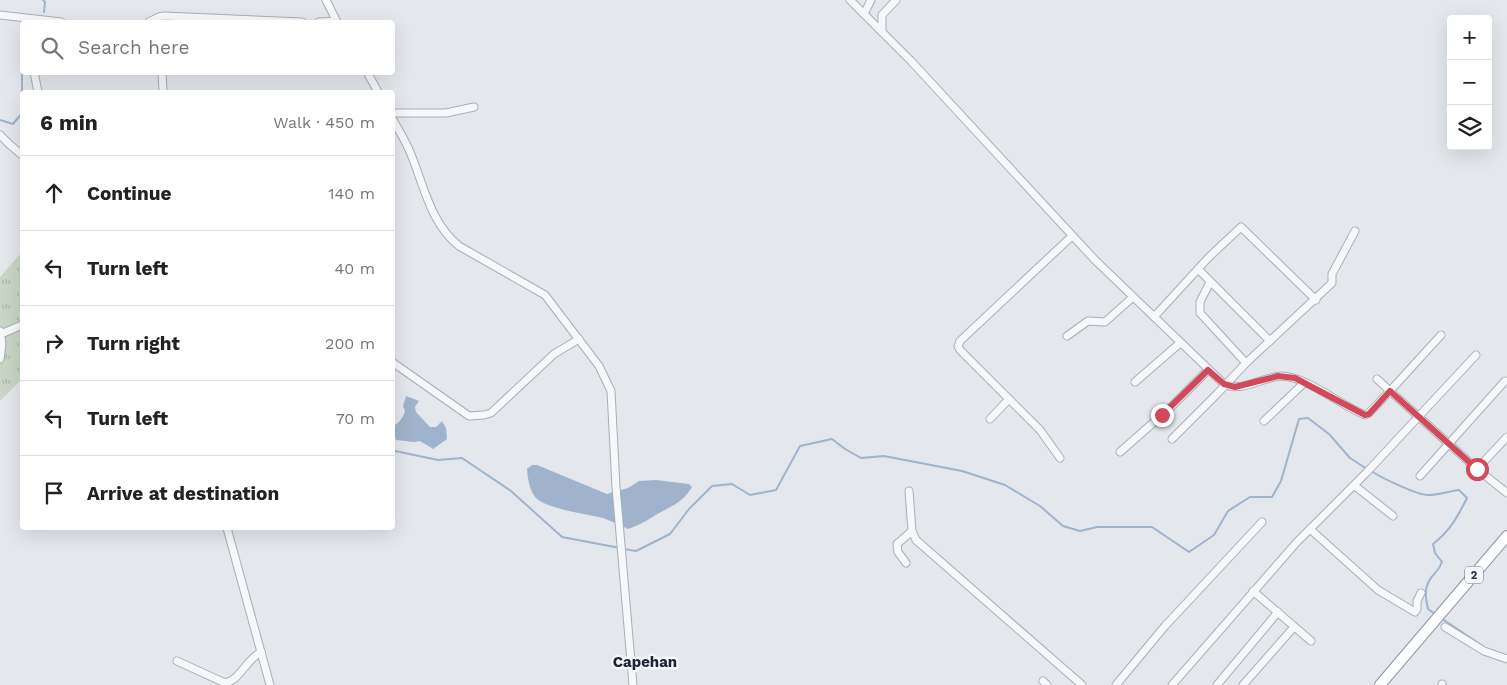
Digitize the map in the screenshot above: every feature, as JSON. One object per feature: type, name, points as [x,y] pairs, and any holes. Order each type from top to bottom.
[{"type":"highway","name":"2","points":[[1380,685],[1507,536]]},
{"type":"street","points":[[326,0],[336,20]]},
{"type":"street","points":[[850,0],[1016,174],[1072,236],[1180,343],[1226,385],[1238,387],[1278,376],[1295,378],[1365,415],[1369,414],[1441,335]]},
{"type":"street","points":[[864,14],[871,0]]},
{"type":"street","points":[[870,20],[882,15],[896,0]]},
{"type":"street","points":[[0,15],[28,20]]},
{"type":"street","points":[[882,15],[882,32]]},
{"type":"street","points":[[154,20],[164,16],[256,20]]},
{"type":"street","points":[[35,75],[38,90]]},
{"type":"street","points":[[162,75],[163,90]]},
{"type":"street","points":[[369,75],[377,90]]},
{"type":"street","points":[[395,113],[446,114],[474,107]]},
{"type":"street","points":[[395,124],[410,152],[439,226],[459,246],[545,295],[599,366],[611,391],[616,487],[633,685]]},
{"type":"street","points":[[0,135],[20,153]]},
{"type":"street","points":[[1154,317],[1237,229],[1242,227],[1316,300]]},
{"type":"street","points":[[1172,439],[1246,363],[1316,300],[1332,283],[1332,274],[1355,231]]},
{"type":"street","points":[[1060,458],[1040,430],[960,350],[959,343],[1072,236]]},
{"type":"street","points":[[1198,270],[1270,341]]},
{"type":"street","points":[[1210,282],[1200,302],[1200,313],[1246,363]]},
{"type":"street","points":[[1068,336],[1088,321],[1105,322],[1133,297]]},
{"type":"street","points":[[0,359],[1,333],[20,326]]},
{"type":"street","points":[[395,364],[469,416],[484,415],[491,413],[554,354],[578,339]]},
{"type":"street","points":[[1135,382],[1180,343]]},
{"type":"street","points":[[1172,685],[1253,591],[1310,529],[1354,486],[1476,355]]},
{"type":"street","points":[[1120,452],[1170,408],[1208,370]]},
{"type":"street","points":[[1377,379],[1477,469],[1507,493]]},
{"type":"street","points":[[1420,476],[1505,381]]},
{"type":"street","points":[[1264,422],[1304,383]]},
{"type":"street","points":[[990,418],[1009,399]]},
{"type":"street","points":[[1477,469],[1507,437]]},
{"type":"street","points":[[1354,486],[1393,516]]},
{"type":"street","points":[[909,492],[912,531],[916,540],[1077,683]]},
{"type":"street","points":[[1116,685],[1165,626],[1262,522]]},
{"type":"street","points":[[1310,529],[1378,590],[1415,612],[1417,601],[1422,593]]},
{"type":"street","points":[[228,530],[270,685]]},
{"type":"street","points":[[906,563],[898,552],[897,544],[912,531]]},
{"type":"street","points":[[1253,591],[1311,641]]},
{"type":"street","points":[[1217,685],[1278,612]]},
{"type":"street","points":[[1244,685],[1294,627]]},
{"type":"street","points":[[1445,627],[1484,651],[1507,659]]},
{"type":"street","points":[[177,661],[225,683],[234,679],[250,659],[261,652]]},
{"type":"green space","points":[[20,254],[20,381],[0,401],[0,277]]},
{"type":"water","points":[[406,396],[419,401],[415,407],[416,412],[430,427],[436,427],[442,421],[446,428],[447,439],[433,449],[420,441],[396,440],[395,425],[404,414],[403,406]]},
{"type":"water","points":[[532,465],[537,465],[607,494],[628,488],[639,481],[656,480],[689,484],[692,487],[686,496],[678,502],[637,526],[628,529],[603,518],[558,508],[541,502],[532,492],[529,484],[527,469]]},
{"type":"waterway","points":[[43,0],[45,2],[44,12]]},
{"type":"waterway","points":[[22,75],[22,90]]},
{"type":"waterway","points":[[0,120],[13,124],[20,115]]},
{"type":"waterway","points":[[624,549],[636,551],[670,534],[689,509],[712,486],[732,484],[750,495],[776,490],[800,446],[832,439],[861,458],[884,456],[962,471],[1005,485],[1040,506],[1063,526],[1080,531],[1097,527],[1152,527],[1189,552],[1214,535],[1228,511],[1250,497],[1272,497],[1281,481],[1299,419],[1308,418],[1329,434],[1350,458],[1367,469]]},
{"type":"waterway","points":[[395,451],[438,460],[462,458],[511,491],[562,537],[620,548]]},
{"type":"waterway","points":[[1371,471],[1400,486],[1423,494],[1432,495],[1459,490],[1467,498],[1453,523],[1433,544],[1435,553],[1442,562],[1426,588],[1428,609],[1435,614]]},
{"type":"waterway","points":[[1441,618],[1484,647]]},
{"type":"district","name":"Capehan","points":[[645,662]]},
{"type":"route","points":[[1162,415],[1208,370],[1224,384],[1235,387],[1278,376],[1295,378],[1365,415],[1369,414],[1390,391],[1477,469]]}]
